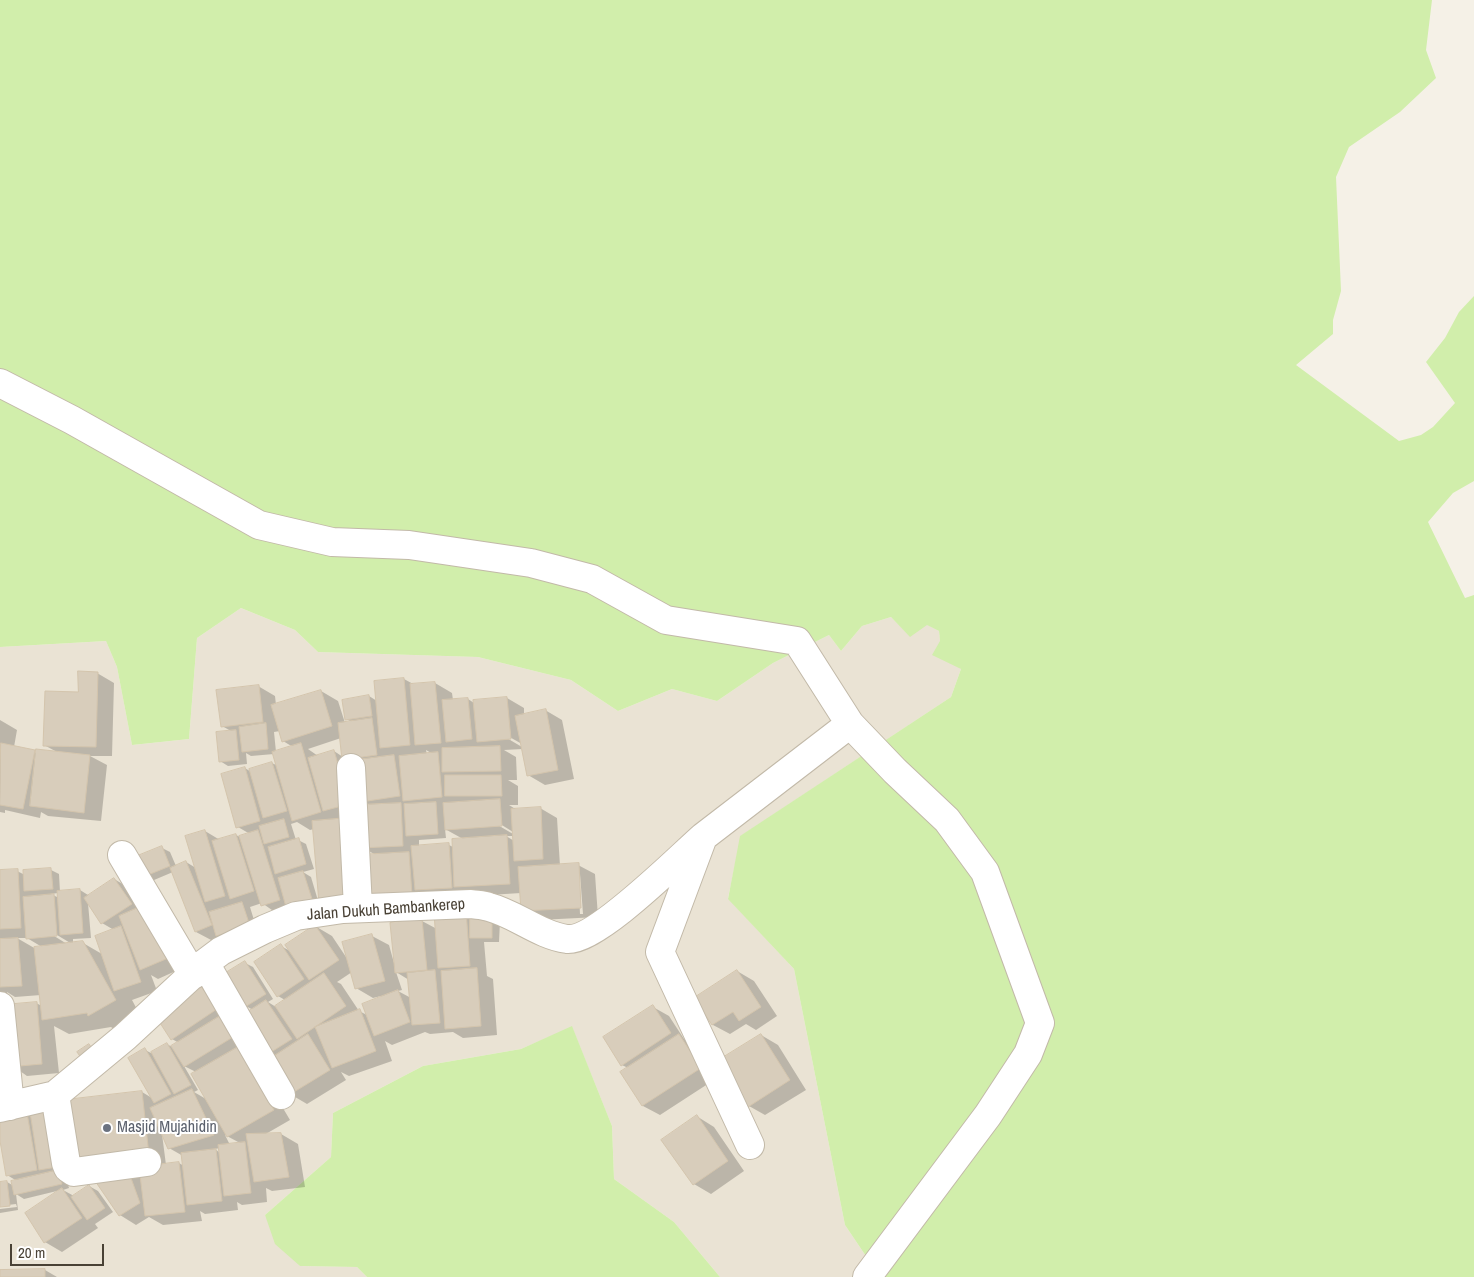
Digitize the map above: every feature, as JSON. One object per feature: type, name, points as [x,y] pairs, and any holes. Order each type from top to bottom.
[{"type":"street","points":[[0,382],[72,420],[259,525],[332,542],[409,545],[531,563],[592,579],[666,620],[797,641],[850,724],[895,772],[947,820],[985,872],[1040,1023],[1028,1054],[988,1115],[867,1277]]},
{"type":"street","name":"Jalan Dukuh Bambankerep","points":[[5,1107],[55,1095],[125,1037],[221,951],[296,916],[358,908],[471,904],[490,907],[555,935],[568,939],[576,938],[622,910],[703,837],[850,724]]},
{"type":"street","points":[[351,768],[358,908]]},
{"type":"street","points":[[703,837],[660,952],[750,1145]]},
{"type":"street","points":[[122,855],[281,1095]]},
{"type":"street","points":[[0,1006],[5,1107]]},
{"type":"street","points":[[55,1095],[68,1168],[74,1172],[147,1162]]},
{"type":"shaded area","points":[[241,608],[295,630],[318,652],[478,657],[571,680],[618,711],[672,689],[717,701],[773,663],[829,635],[841,651],[862,626],[891,617],[910,636],[926,624],[939,631],[940,640],[961,669],[951,697],[741,836],[728,898],[794,969],[845,1225],[880,1277],[720,1277],[674,1222],[614,1179],[612,1126],[572,1027],[521,1049],[423,1066],[333,1113],[331,1157],[265,1215],[300,1266],[357,1267],[367,1277],[0,1277],[0,647],[106,641],[117,667],[132,745],[189,739],[197,638]]},
{"type":"green space","points":[[0,0],[1432,0],[1426,50],[1436,78],[1400,112],[1349,147],[1336,177],[1341,291],[1333,320],[1333,334],[1296,365],[1399,441],[1421,435],[1433,427],[1455,403],[1426,362],[1445,338],[1459,312],[1474,296],[1474,481],[1453,493],[1428,522],[1465,598],[1474,595],[1474,1277],[880,1277],[845,1225],[794,969],[728,899],[740,836],[951,697],[961,669],[932,655],[940,641],[939,631],[927,625],[910,637],[891,617],[862,626],[841,651],[829,635],[773,663],[717,701],[672,689],[618,711],[571,680],[478,657],[318,652],[295,630],[241,608],[197,638],[189,739],[132,745],[117,667],[106,641],[0,647]]},
{"type":"green space","points":[[572,1026],[612,1126],[614,1179],[674,1222],[720,1277],[367,1277],[357,1267],[300,1266],[275,1244],[265,1215],[331,1157],[333,1113],[423,1066],[521,1049]]},
{"type":"building","points":[[78,671],[98,672],[96,747],[43,746],[45,691],[78,692]]},
{"type":"building","points":[[404,678],[410,745],[380,748],[374,681]]},
{"type":"building","points":[[435,682],[441,743],[415,745],[410,684]]},
{"type":"building","points":[[259,685],[263,722],[221,727],[216,690]]},
{"type":"building","points":[[321,690],[332,726],[282,742],[271,705]]},
{"type":"building","points":[[369,695],[372,716],[345,720],[342,700]]},
{"type":"building","points":[[507,697],[511,739],[477,742],[473,700]]},
{"type":"building","points":[[468,698],[472,739],[446,742],[442,700]]},
{"type":"building","points":[[546,709],[558,770],[527,776],[515,716]]},
{"type":"building","points":[[372,718],[377,755],[342,760],[338,723]]},
{"type":"building","points":[[266,723],[268,749],[242,752],[239,727]]},
{"type":"building","points":[[236,730],[239,760],[219,762],[216,732]]},
{"type":"building","points":[[1,743],[35,750],[23,809],[0,805]]},
{"type":"building","points":[[301,743],[321,812],[292,821],[272,752]]},
{"type":"building","points":[[500,746],[501,771],[442,772],[442,748]]},
{"type":"building","points":[[36,749],[90,755],[84,813],[30,806]]},
{"type":"building","points":[[334,750],[349,804],[323,811],[308,758]]},
{"type":"building","points":[[438,752],[442,797],[403,801],[399,756]]},
{"type":"building","points":[[394,755],[400,796],[361,802],[356,760]]},
{"type":"building","points":[[272,762],[287,811],[263,818],[249,769]]},
{"type":"building","points":[[245,767],[260,821],[236,828],[221,774]]},
{"type":"building","points":[[445,775],[501,775],[502,796],[445,796]]},
{"type":"building","points":[[500,799],[502,826],[445,830],[443,803]]},
{"type":"building","points":[[436,802],[438,834],[406,836],[404,804]]},
{"type":"building","points":[[401,803],[403,846],[360,848],[358,805]]},
{"type":"building","points":[[541,807],[543,859],[514,861],[511,809]]},
{"type":"building","points":[[347,818],[354,899],[319,903],[312,821]]},
{"type":"building","points":[[284,819],[289,837],[264,844],[259,826]]},
{"type":"building","points":[[205,830],[225,896],[205,902],[185,836]]},
{"type":"building","points":[[258,830],[280,900],[261,906],[239,836]]},
{"type":"building","points":[[236,834],[254,891],[230,899],[212,841]]},
{"type":"building","points":[[507,835],[510,884],[454,887],[452,839]]},
{"type":"building","points":[[299,838],[306,864],[275,874],[268,847]]},
{"type":"building","points":[[449,843],[452,888],[415,890],[411,846]]},
{"type":"building","points":[[162,846],[170,866],[138,879],[130,859]]},
{"type":"building","points":[[409,852],[412,895],[361,898],[359,855]]},
{"type":"building","points":[[186,861],[212,925],[195,932],[170,868]]},
{"type":"building","points":[[579,863],[581,908],[521,911],[518,867]]},
{"type":"building","points":[[51,868],[53,889],[24,891],[23,870]]},
{"type":"building","points":[[18,869],[21,928],[0,929],[0,870]]},
{"type":"building","points":[[303,871],[312,899],[286,907],[278,878]]},
{"type":"building","points":[[114,878],[132,904],[101,924],[84,898]]},
{"type":"building","points":[[80,889],[83,933],[60,935],[57,891]]},
{"type":"building","points":[[54,894],[57,936],[26,939],[23,897]]},
{"type":"building","points":[[242,902],[250,926],[216,936],[209,912]]},
{"type":"building","points":[[149,903],[173,956],[140,970],[119,916]]},
{"type":"building","points":[[466,910],[470,966],[438,968],[434,913]]},
{"type":"building","points":[[470,915],[492,915],[492,938],[470,938]]},
{"type":"building","points":[[422,919],[427,970],[395,973],[390,923]]},
{"type":"building","points":[[315,925],[339,960],[309,980],[285,945]]},
{"type":"building","points":[[121,926],[141,982],[114,991],[95,936]]},
{"type":"building","points":[[372,934],[385,981],[355,989],[342,942]]},
{"type":"building","points":[[18,938],[22,986],[0,987],[0,939]]},
{"type":"building","points":[[83,941],[116,1000],[88,1016],[87,1013],[42,1020],[34,947]]},
{"type":"building","points":[[281,944],[304,979],[277,997],[254,962]]},
{"type":"building","points":[[245,961],[266,994],[245,1007],[224,974]]},
{"type":"building","points":[[477,968],[481,1026],[445,1029],[441,971]]},
{"type":"building","points":[[435,970],[440,1023],[412,1025],[407,973]]},
{"type":"building","points":[[737,970],[761,1007],[739,1021],[733,1012],[712,1025],[694,998]]},
{"type":"building","points":[[324,973],[346,1006],[297,1039],[275,1006]]},
{"type":"building","points":[[198,982],[217,1009],[171,1040],[153,1012]]},
{"type":"building","points":[[398,990],[410,1022],[374,1036],[362,1004]]},
{"type":"building","points":[[266,1000],[292,1039],[268,1054],[243,1015]]},
{"type":"building","points":[[37,1002],[42,1064],[9,1067],[3,1005]]},
{"type":"building","points":[[653,1005],[671,1033],[621,1066],[603,1037]]},
{"type":"building","points":[[360,1009],[376,1051],[332,1068],[315,1027]]},
{"type":"building","points":[[220,1016],[233,1037],[184,1067],[171,1046]]},
{"type":"building","points":[[308,1034],[330,1070],[289,1095],[268,1060]]},
{"type":"building","points":[[679,1034],[701,1068],[642,1106],[620,1072]]},
{"type":"building","points":[[761,1034],[790,1080],[748,1107],[719,1060]]},
{"type":"building","points":[[167,1043],[191,1085],[174,1094],[151,1052]]},
{"type":"building","points":[[89,1044],[96,1054],[84,1062],[77,1052]]},
{"type":"building","points":[[238,1047],[274,1110],[227,1137],[191,1074]]},
{"type":"building","points":[[145,1048],[171,1094],[154,1103],[128,1058]]},
{"type":"building","points":[[192,1089],[214,1135],[168,1149],[150,1108]]},
{"type":"building","name":"Masjid Mujahidin","points":[[142,1091],[149,1155],[72,1165],[65,1100]]},
{"type":"building","points":[[54,1108],[63,1166],[39,1170],[30,1112]]},
{"type":"building","points":[[27,1113],[37,1170],[6,1176],[0,1141],[0,1118]]},
{"type":"building","points":[[697,1115],[728,1161],[693,1185],[661,1140]]},
{"type":"building","points":[[281,1133],[289,1177],[254,1182],[246,1134]]},
{"type":"building","points":[[245,1142],[251,1193],[224,1196],[218,1145]]},
{"type":"building","points":[[216,1149],[222,1201],[187,1205],[181,1153]]},
{"type":"building","points":[[179,1162],[185,1212],[145,1216],[139,1167]]},
{"type":"building","points":[[127,1167],[140,1203],[119,1216],[89,1172]]},
{"type":"building","points":[[58,1170],[62,1184],[14,1195],[11,1181]]},
{"type":"building","points":[[7,1181],[10,1206],[0,1207],[0,1182]]},
{"type":"building","points":[[89,1185],[105,1208],[87,1220],[71,1197]]},
{"type":"building","points":[[62,1188],[82,1218],[44,1243],[25,1213]]},
{"type":"building","points":[[45,1269],[45,1277],[0,1277],[0,1270]]},
{"type":"place","name":"Masjid Mujahidin","points":[[107,1128]]}]
